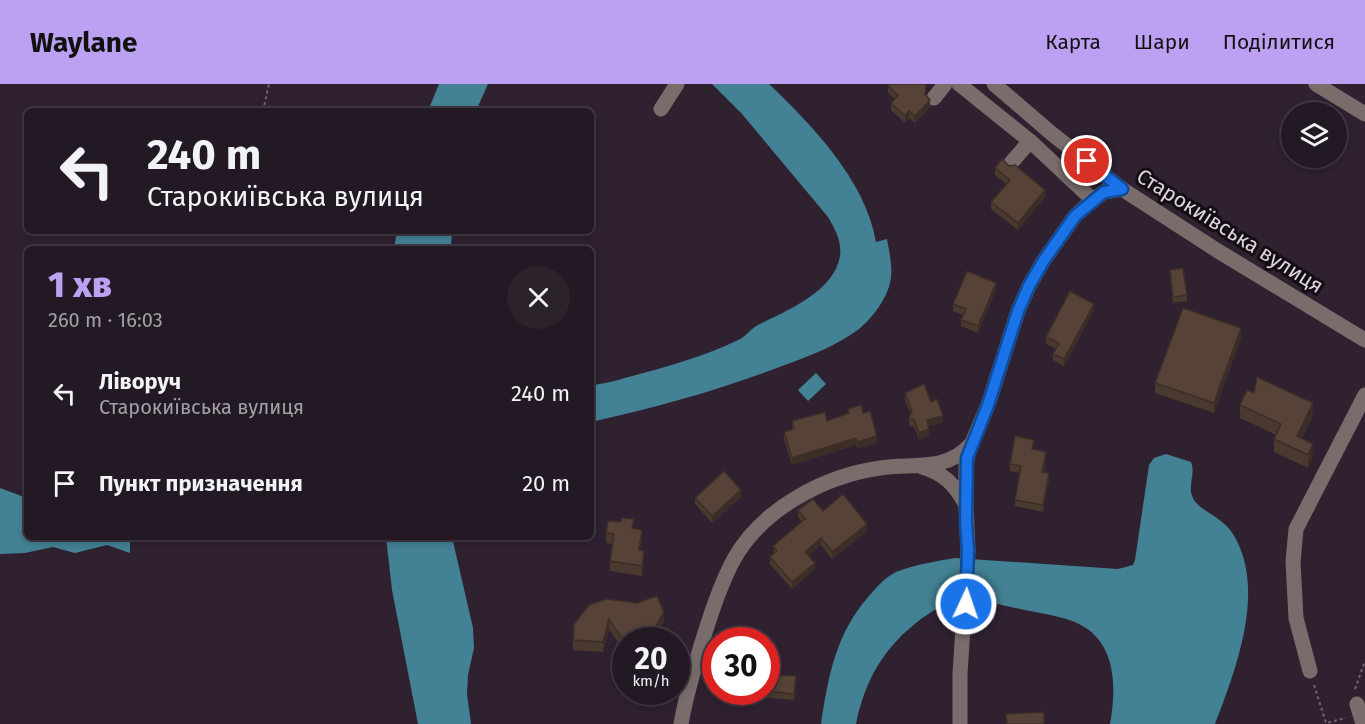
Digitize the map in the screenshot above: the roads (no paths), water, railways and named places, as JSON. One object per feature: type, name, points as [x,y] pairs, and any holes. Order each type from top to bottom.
[{"type":"street","points":[[662,108],[677,84]]},
{"type":"street","points":[[934,98],[945,84]]},
{"type":"street","points":[[959,84],[1030,141],[1093,200]]},
{"type":"street","name":"Старокиївська вулиця","points":[[994,84],[1122,189],[1218,251],[1365,340]]},
{"type":"street","points":[[1316,84],[1365,114]]},
{"type":"street","points":[[1011,163],[1030,141]]},
{"type":"street","points":[[681,724],[690,684],[720,591],[735,559],[756,530],[790,502],[830,482],[870,469],[920,466],[943,462],[961,454],[972,441],[982,421],[1015,321],[1029,286],[1044,260],[1075,216],[1104,192],[1122,189]]},
{"type":"street","points":[[1310,671],[1296,618],[1293,562],[1296,529],[1365,395]]},
{"type":"street","points":[[960,724],[968,550],[967,458],[982,421]]},
{"type":"street","points":[[920,466],[948,479],[966,505]]},
{"type":"water","points":[[439,84],[488,84],[477,108],[429,108]]},
{"type":"water","points":[[712,84],[769,84],[802,117],[835,156],[861,197],[876,242],[887,239],[891,279],[885,297],[872,317],[863,325],[851,335],[824,350],[713,390],[594,421],[594,385],[674,364],[739,340],[755,327],[807,299],[829,280],[836,269],[840,256],[840,245],[828,217],[742,114]]},
{"type":"water","points":[[396,234],[452,234],[451,246],[394,246]]},
{"type":"water","points":[[816,373],[826,384],[808,401],[798,390]]},
{"type":"water","points":[[1166,454],[1191,462],[1193,498],[1229,528],[1243,556],[1248,604],[1245,629],[1239,654],[1215,724],[1110,724],[1113,685],[1109,659],[1104,647],[1086,628],[1065,619],[970,600],[951,602],[941,606],[908,629],[897,640],[871,678],[856,724],[821,724],[827,689],[841,640],[858,610],[888,577],[910,567],[955,558],[1118,569],[1133,565],[1149,465],[1154,458]]},
{"type":"water","points":[[0,488],[24,497],[24,540],[130,540],[130,553],[107,545],[75,553],[53,547],[25,553],[0,554]]},
{"type":"water","points":[[386,540],[453,540],[473,628],[474,648],[468,675],[467,694],[471,724],[418,724],[392,590]]}]
